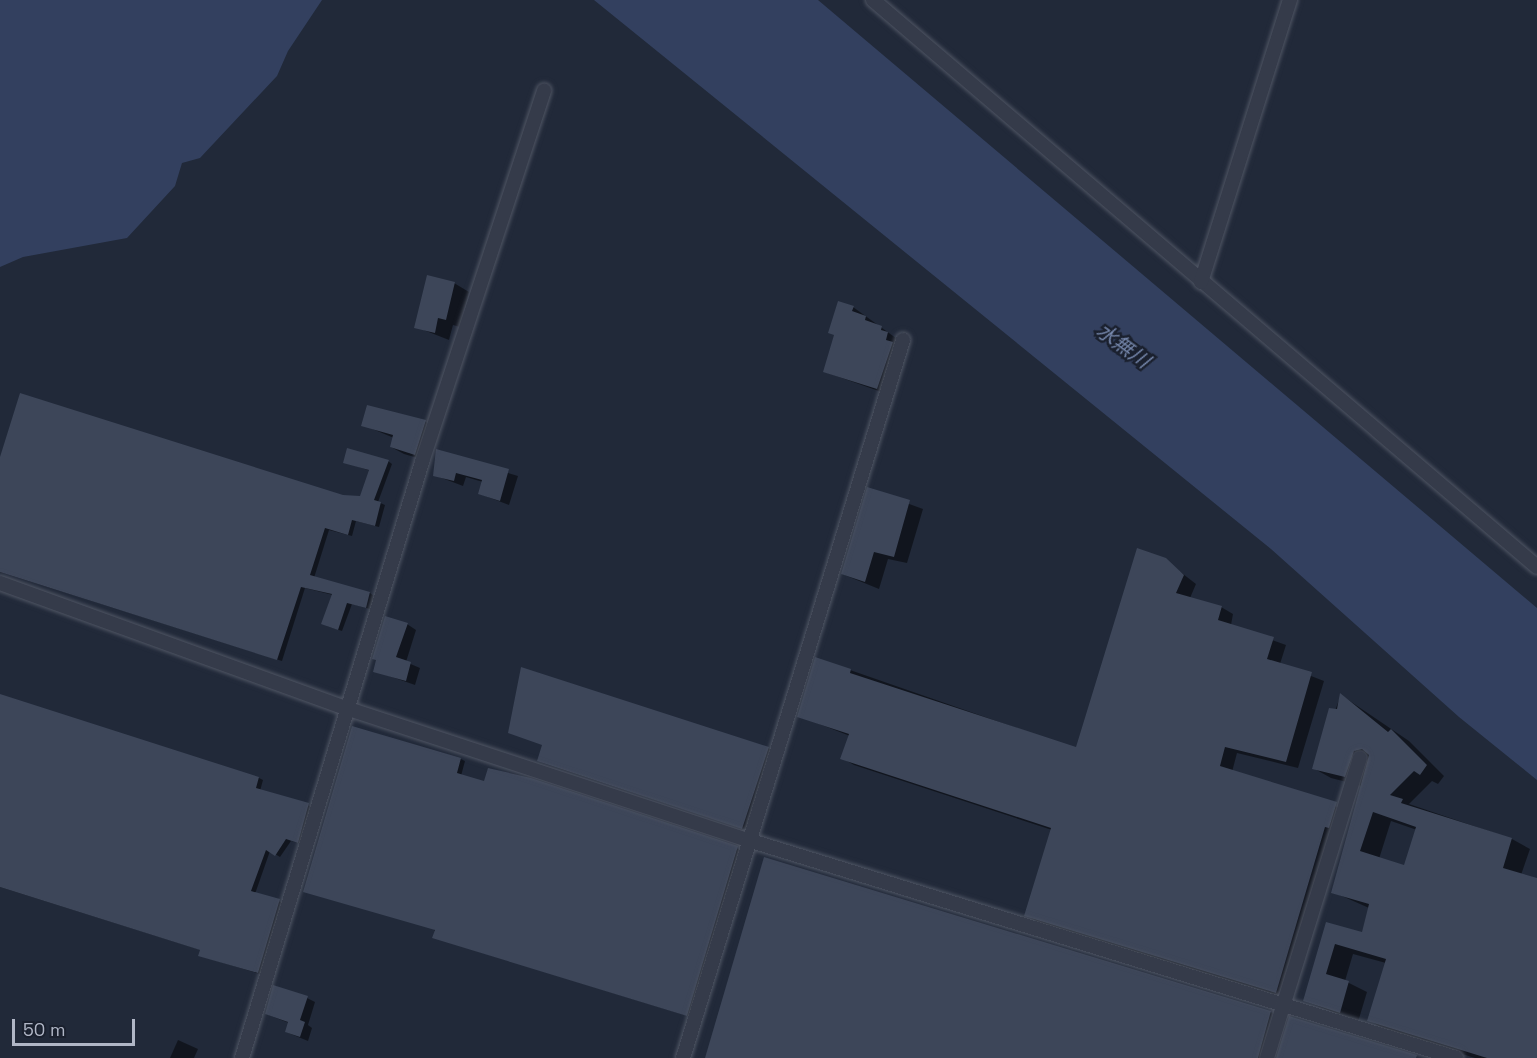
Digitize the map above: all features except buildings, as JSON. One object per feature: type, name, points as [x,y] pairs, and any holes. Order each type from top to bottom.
[{"type":"street","points":[[873,0],[1537,567]]},
{"type":"street","points":[[1201,282],[1290,0]]},
{"type":"street","points":[[242,1058],[422,462],[544,90]]},
{"type":"street","points":[[683,1058],[903,340]]},
{"type":"street","points":[[0,583],[349,708],[748,840],[1456,1058]]},
{"type":"street","points":[[1267,1058],[1360,758]]},
{"type":"water","points":[[0,0],[322,0],[288,51],[277,76],[200,158],[182,163],[175,186],[127,238],[23,257],[0,267]]},
{"type":"water","name":"水無川","points":[[594,0],[818,0],[1537,608],[1537,780],[1459,717],[1271,549]]}]
